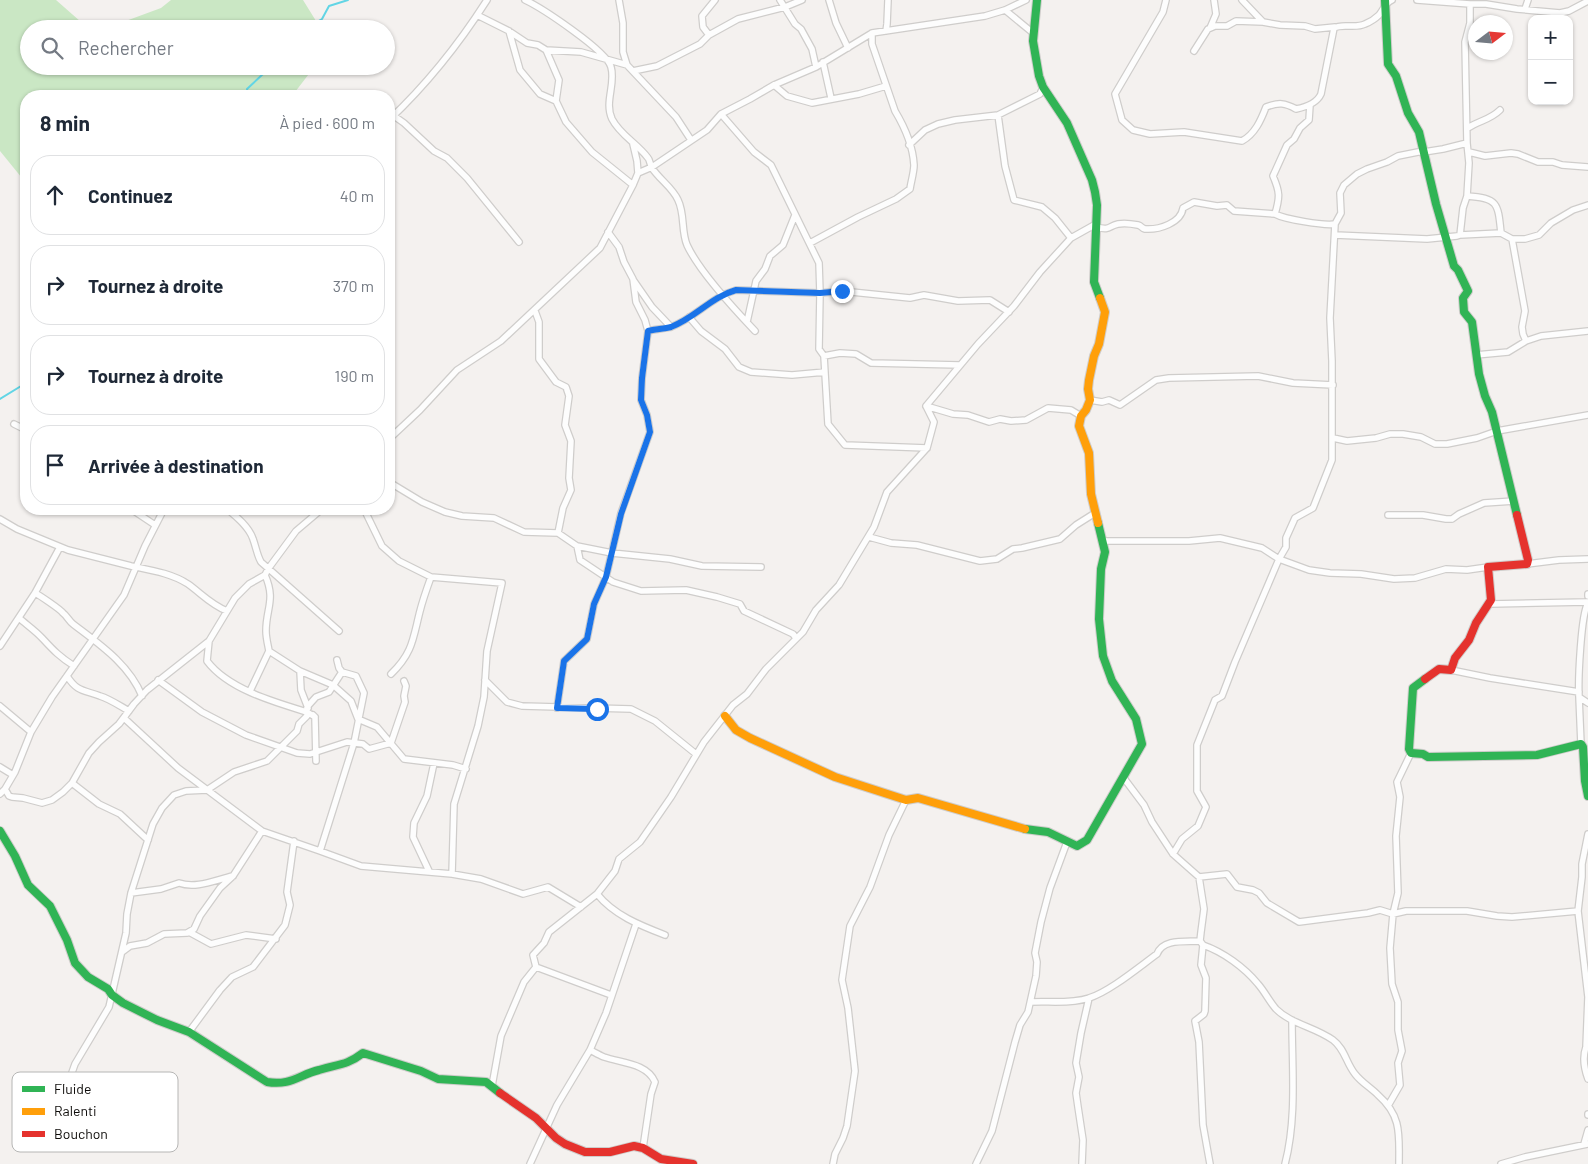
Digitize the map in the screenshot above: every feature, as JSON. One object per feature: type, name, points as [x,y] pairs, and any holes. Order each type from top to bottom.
[{"type":"street","points":[[395,114],[455,47],[486,0]]},
{"type":"street","points":[[525,0],[539,7],[586,41],[607,59],[611,67],[612,78],[608,110],[617,128],[649,158],[652,167],[678,200],[687,244],[704,270],[755,331]]},
{"type":"street","points":[[619,0],[623,23],[623,52],[627,65],[676,117],[691,140]]},
{"type":"street","points":[[709,35],[702,27],[702,16],[715,0]]},
{"type":"street","points":[[780,0],[795,24],[801,29],[812,49],[816,66]]},
{"type":"street","points":[[633,71],[657,66],[700,44],[709,35],[738,19],[785,7],[802,0]]},
{"type":"street","points":[[830,0],[836,23],[848,48]]},
{"type":"street","points":[[886,31],[888,24],[888,0]]},
{"type":"street","points":[[638,173],[652,167],[706,130],[721,114],[774,85],[816,66],[872,33],[985,16],[1005,10],[1026,0]]},
{"type":"street","points":[[725,716],[736,730],[750,738],[835,777],[906,800],[918,798],[1023,829],[1048,832],[1077,846],[1087,840],[1142,744],[1136,719],[1112,681],[1103,656],[1099,620],[1101,569],[1105,552],[1091,494],[1089,453],[1080,426],[1081,416],[1090,400],[1089,380],[1105,312],[1094,282],[1097,205],[1092,180],[1067,123],[1043,87],[1037,67],[1033,41],[1038,0]]},
{"type":"street","points":[[1166,0],[1163,12],[1115,94],[1122,120],[1133,130],[1150,134],[1184,132],[1242,141],[1249,137],[1261,120],[1266,107],[1275,103],[1284,103],[1296,109],[1310,105],[1319,99],[1321,94],[1335,27]]},
{"type":"street","points":[[1210,28],[1216,14],[1214,0]]},
{"type":"street","points":[[1242,0],[1263,22]]},
{"type":"street","points":[[1417,0],[1486,4],[1525,10],[1565,12],[1588,1]]},
{"type":"street","points":[[1503,0],[1507,6]]},
{"type":"street","points":[[1525,10],[1528,0]]},
{"type":"street","points":[[1194,51],[1205,32],[1215,26],[1227,26],[1236,21],[1305,26],[1315,29],[1355,27],[1379,15],[1387,1]]},
{"type":"street","points":[[1387,1],[1388,64],[1396,76],[1408,113],[1419,132],[1436,204],[1454,266],[1458,270],[1468,291],[1463,298],[1463,306],[1465,315],[1472,322],[1481,381],[1492,412],[1528,556],[1527,564]]},
{"type":"street","points":[[1460,235],[1463,208],[1467,196],[1469,152],[1465,90],[1465,42],[1470,23],[1470,4]]},
{"type":"street","points":[[1005,10],[1034,33]]},
{"type":"street","points":[[477,15],[509,31],[527,43],[538,45],[546,50],[580,52],[627,65]]},
{"type":"street","points":[[509,31],[520,70],[540,94],[556,101]]},
{"type":"street","points":[[810,244],[858,217],[896,199],[910,189],[914,166],[909,145],[872,44],[872,33]]},
{"type":"street","points":[[546,50],[559,80],[556,101],[566,122],[592,152],[633,185]]},
{"type":"street","points":[[823,62],[831,98]]},
{"type":"street","points":[[774,85],[787,96],[812,103],[860,94],[886,86]]},
{"type":"street","points":[[909,145],[926,130],[938,124],[998,115],[1040,94],[1043,87]]},
{"type":"street","points":[[1275,214],[1278,185],[1273,176],[1287,145],[1309,120],[1310,105]]},
{"type":"street","points":[[1468,128],[1482,120],[1493,118],[1500,110]]},
{"type":"street","points":[[721,114],[754,152],[771,165],[819,263],[819,349],[824,356],[826,372],[828,424],[845,445],[927,448]]},
{"type":"street","points":[[998,115],[1006,166],[1014,200],[1042,207],[1055,218],[1071,238]]},
{"type":"street","points":[[395,120],[404,123],[434,151],[447,158],[467,178],[519,242]]},
{"type":"street","points":[[395,433],[420,410],[457,370],[502,341],[600,248],[638,173],[632,143]]},
{"type":"street","points":[[1173,854],[1182,839],[1198,826],[1206,807],[1197,791],[1198,745],[1215,700],[1222,696],[1279,559],[1286,547],[1286,538],[1295,518],[1314,508],[1332,460],[1333,385],[1330,318],[1334,235],[1335,224],[1341,213],[1340,194],[1344,185],[1349,180],[1367,168],[1387,162],[1398,156],[1467,143]]},
{"type":"street","points":[[1469,152],[1486,156],[1511,153],[1538,162],[1588,167]]},
{"type":"street","points":[[1467,196],[1485,197],[1496,205],[1502,233]]},
{"type":"street","points":[[926,406],[1071,238],[1096,226],[1104,229],[1111,228],[1117,224],[1138,225],[1144,229],[1158,227],[1175,222],[1182,214],[1183,208],[1194,202],[1217,206],[1227,205],[1234,211],[1275,214],[1280,217],[1297,220],[1335,224]]},
{"type":"street","points":[[1334,235],[1447,238],[1460,235],[1502,233],[1512,239],[1525,239],[1539,234],[1551,223],[1573,210],[1588,205]]},
{"type":"street","points":[[747,322],[756,281],[765,269],[770,256],[783,245],[795,215]]},
{"type":"street","points":[[608,232],[619,247],[633,279],[652,307],[671,327]]},
{"type":"street","points":[[1512,239],[1525,311],[1522,327],[1526,341]]},
{"type":"street","points":[[557,708],[564,661],[587,639],[594,604],[606,577],[628,493],[650,432],[647,415],[641,400],[648,331],[636,302],[633,279]]},
{"type":"street","points":[[648,331],[671,327],[690,317],[723,294],[736,290],[820,293],[842,291],[910,298],[924,295],[958,301],[990,300],[1009,312]]},
{"type":"street","points":[[535,311],[539,322],[539,359],[556,382],[566,387],[569,396],[565,425],[571,441],[569,478],[571,490],[563,508],[558,533]]},
{"type":"street","points":[[690,317],[700,331],[725,349],[740,367],[751,372],[792,375],[826,372]]},
{"type":"street","points":[[1476,354],[1508,352],[1526,341],[1541,336],[1588,330]]},
{"type":"street","points":[[824,356],[840,353],[856,354],[871,363],[960,365]]},
{"type":"street","points":[[1090,400],[1102,402],[1109,400],[1120,405],[1156,380],[1169,378],[1258,376],[1293,383],[1333,385]]},
{"type":"street","points":[[926,406],[989,422],[1000,419],[1011,421],[1026,420],[1048,408],[1071,410],[1081,416]]},
{"type":"street","points":[[536,967],[533,955],[544,943],[549,932],[597,894],[615,871],[619,859],[640,842],[671,797],[704,742],[733,705],[746,694],[766,669],[802,632],[816,610],[840,585],[869,537],[887,492],[927,448],[934,422],[926,406]]},
{"type":"street","points":[[1332,438],[1347,441],[1376,438],[1390,434],[1403,434],[1421,437],[1435,444],[1447,444],[1496,432],[1588,415]]},
{"type":"street","points":[[14,424],[20,427]]},
{"type":"street","points":[[395,486],[422,502],[445,512],[462,516],[494,518],[524,532],[558,533],[577,546],[612,553],[670,559],[702,566],[761,568]]},
{"type":"street","points":[[1388,515],[1452,519],[1484,503],[1514,501]]},
{"type":"street","points":[[869,537],[891,543],[917,545],[980,561],[997,559],[1013,549],[1060,539],[1076,525],[1095,513]]},
{"type":"street","points":[[140,515],[155,525]]},
{"type":"street","points":[[0,794],[13,775],[31,732],[52,697],[124,595],[161,515]]},
{"type":"street","points":[[233,515],[244,525],[252,538],[256,554],[261,562],[339,631]]},
{"type":"street","points":[[5,789],[9,796],[42,803],[52,800],[63,792],[72,783],[89,753],[99,742],[119,724],[128,711],[158,680],[209,641],[235,598],[249,584],[265,575],[296,531],[315,515]]},
{"type":"street","points":[[367,515],[382,546],[399,561],[431,577],[502,583],[487,651],[484,697],[478,726],[454,804],[452,874]]},
{"type":"street","points":[[0,519],[17,530],[85,556],[161,572],[186,582],[214,606],[227,611]]},
{"type":"street","points":[[1103,541],[1189,541],[1220,538],[1262,548],[1279,559],[1309,570],[1330,574],[1361,574],[1394,579],[1415,578],[1446,569],[1466,570],[1559,560],[1588,559]]},
{"type":"street","points":[[577,546],[580,560],[613,582],[640,591],[686,590],[740,604],[744,611],[793,634],[796,638]]},
{"type":"street","points":[[0,646],[19,618],[60,547]]},
{"type":"street","points":[[1451,670],[1454,658],[1469,640],[1476,623],[1490,604],[1488,567]]},
{"type":"street","points":[[250,691],[269,651],[266,630],[271,600],[265,575]]},
{"type":"street","points":[[391,674],[400,666],[412,648],[420,610],[431,577]]},
{"type":"street","points":[[34,593],[63,612],[72,624],[94,640],[131,674],[142,696]]},
{"type":"street","points":[[1490,604],[1588,599],[1582,642],[1579,694],[1580,744],[1583,747],[1588,796]]},
{"type":"street","points":[[19,618],[43,639],[49,648],[74,666]]},
{"type":"street","points":[[209,641],[207,661],[213,669],[235,686],[307,709],[315,717],[316,761]]},
{"type":"street","points":[[1582,642],[1588,645]]},
{"type":"street","points":[[269,651],[300,671],[333,685],[351,701],[358,719],[377,727],[404,759],[453,765],[466,769]]},
{"type":"street","points":[[320,851],[354,743],[364,693],[356,676],[342,672],[338,668],[337,660]]},
{"type":"street","points":[[1389,1104],[1400,1085],[1398,1063],[1402,1051],[1398,1030],[1398,1002],[1392,984],[1390,948],[1392,914],[1398,893],[1396,836],[1400,797],[1397,782],[1411,753],[1409,749],[1413,688],[1439,669],[1451,670],[1579,694],[1588,704]]},
{"type":"street","points":[[72,1072],[109,1007],[126,933],[130,893],[154,824],[162,808],[174,795],[186,791],[207,790],[234,772],[267,761],[297,731],[299,724],[307,716],[307,709],[301,690],[300,671]]},
{"type":"street","points":[[307,709],[316,696],[329,692],[342,672]]},
{"type":"street","points":[[67,676],[75,687],[100,696],[128,711]]},
{"type":"street","points":[[158,680],[202,712],[246,734],[297,753],[310,754],[347,742],[363,744],[369,748],[391,743]]},
{"type":"street","points":[[485,680],[507,702],[522,706],[631,709],[655,721],[696,754]]},
{"type":"street","points":[[391,743],[404,702],[406,686],[404,681]]},
{"type":"street","points":[[0,706],[31,732]]},
{"type":"street","points":[[124,718],[178,768],[262,831],[361,866],[452,874],[481,880],[522,894],[548,887],[581,907]]},
{"type":"street","points":[[1411,753],[1422,754],[1428,757],[1439,756],[1447,758],[1536,755],[1577,743],[1580,744]]},
{"type":"street","points":[[429,872],[413,837],[414,823],[427,796],[434,763]]},
{"type":"street","points":[[0,767],[13,775]]},
{"type":"street","points":[[1123,777],[1144,804],[1152,822],[1173,854],[1198,877],[1204,909],[1200,965],[1206,978],[1205,1011],[1204,1014],[1195,1020],[1199,1042],[1203,1125],[1210,1164]]},
{"type":"street","points":[[72,783],[100,804],[120,814],[148,840]]},
{"type":"street","points":[[833,1164],[835,1154],[847,1126],[855,1071],[848,1008],[842,980],[850,926],[870,886],[889,835],[906,800]]},
{"type":"street","points":[[0,831],[15,856],[28,886],[50,906],[67,940],[75,963],[88,976],[108,989],[112,996],[135,1010],[189,1032],[267,1082],[276,1085],[287,1084],[300,1080],[316,1071],[346,1064],[363,1054],[421,1071],[438,1079],[486,1082],[544,1124],[556,1138],[585,1152],[603,1153],[634,1146],[642,1148],[661,1161],[694,1164]]},
{"type":"street","points":[[122,952],[130,946],[147,942],[164,934],[189,932],[194,929],[200,916],[220,888],[233,876],[262,831]]},
{"type":"street","points":[[1588,834],[1582,864],[1578,911],[1588,997],[1586,1047],[1584,1054],[1584,1068],[1588,1079]]},
{"type":"street","points":[[189,1032],[220,990],[232,977],[253,968],[285,925],[290,905],[287,892],[294,841]]},
{"type":"street","points":[[976,1164],[992,1131],[1020,1025],[1028,1012],[1031,1002],[1037,962],[1035,952],[1041,922],[1050,888],[1066,842]]},
{"type":"street","points":[[1198,877],[1227,874],[1237,887],[1259,893],[1267,903],[1299,922],[1380,910],[1392,914],[1406,911],[1467,911],[1497,916],[1521,917],[1578,911]]},
{"type":"street","points":[[130,893],[161,889],[179,883],[185,886],[193,886],[233,876]]},
{"type":"street","points":[[597,894],[605,904],[636,924],[665,935]]},
{"type":"street","points":[[530,1164],[557,1105],[590,1050],[606,1013],[636,924]]},
{"type":"street","points":[[189,932],[211,944],[246,935],[276,939]]},
{"type":"street","points":[[1031,1002],[1089,998],[1110,988],[1157,954],[1159,948],[1168,943],[1202,943],[1215,949],[1243,970],[1258,984],[1277,1010],[1292,1020],[1334,1040],[1342,1048],[1357,1077],[1389,1104],[1400,1132],[1399,1164]]},
{"type":"street","points":[[536,967],[611,995]]},
{"type":"street","points":[[492,1086],[501,1036],[524,982],[536,967]]},
{"type":"street","points":[[1082,1164],[1083,1140],[1076,1093],[1079,1078],[1076,1063],[1089,998]]},
{"type":"street","points":[[1285,1164],[1290,1151],[1293,1094],[1292,1020]]},
{"type":"street","points":[[590,1050],[602,1057],[629,1063],[648,1072],[653,1077],[655,1082],[651,1094],[642,1148]]},
{"type":"street","points":[[1501,1164],[1586,1144],[1588,1130]]},
{"type":"green space","points":[[0,0],[56,0],[79,20],[20,20],[20,75],[308,75],[297,90],[20,90],[20,176],[0,151]]},
{"type":"green space","points":[[171,0],[303,0],[315,20],[128,20],[161,8]]},
{"type":"waterway","points":[[320,20],[329,6],[348,0]]},
{"type":"waterway","points":[[247,90],[262,75]]},
{"type":"waterway","points":[[0,399],[20,387]]},
{"type":"traffic: fast","points":[[1037,0],[1033,41],[1039,76],[1043,87],[1067,123],[1092,180],[1095,192],[1097,205],[1094,282],[1100,298]]},
{"type":"traffic: fast","points":[[1385,0],[1388,64],[1396,76],[1408,113],[1419,132],[1436,204],[1454,266],[1458,270],[1468,291],[1463,298],[1464,312],[1472,322],[1479,374],[1492,412],[1517,515]]},
{"type":"traffic: fast","points":[[1025,829],[1048,832],[1077,846],[1087,840],[1142,744],[1136,719],[1112,681],[1103,656],[1099,619],[1101,569],[1105,552],[1098,523]]},
{"type":"traffic: fast","points":[[1425,679],[1413,688],[1409,749],[1411,753],[1423,754],[1428,757],[1537,755],[1581,744],[1583,747],[1588,796]]},
{"type":"traffic: fast","points":[[0,831],[15,856],[28,885],[50,906],[67,940],[75,963],[88,977],[108,989],[112,995],[123,1003],[157,1020],[189,1032],[267,1082],[282,1083],[312,1072],[347,1063],[363,1053],[421,1071],[438,1079],[486,1082],[500,1093]]},
{"type":"traffic: slow","points":[[1098,523],[1091,494],[1089,453],[1079,426],[1081,416],[1090,400],[1089,380],[1105,312],[1100,298]]},
{"type":"traffic: slow","points":[[725,716],[736,730],[750,738],[835,777],[906,800],[918,798],[1025,829]]},
{"type":"traffic: jam","points":[[1425,679],[1439,669],[1451,670],[1455,658],[1469,640],[1476,623],[1491,600],[1488,567],[1527,564],[1528,560],[1517,515]]},
{"type":"traffic: jam","points":[[500,1093],[536,1118],[556,1138],[585,1152],[610,1152],[634,1146],[643,1148],[661,1159],[693,1164]]},
{"type":"route","points":[[597,709],[557,708],[564,661],[587,639],[594,604],[606,577],[621,514],[650,432],[647,415],[641,400],[648,331],[671,327],[690,317],[723,294],[736,290],[820,293],[842,291]]}]
